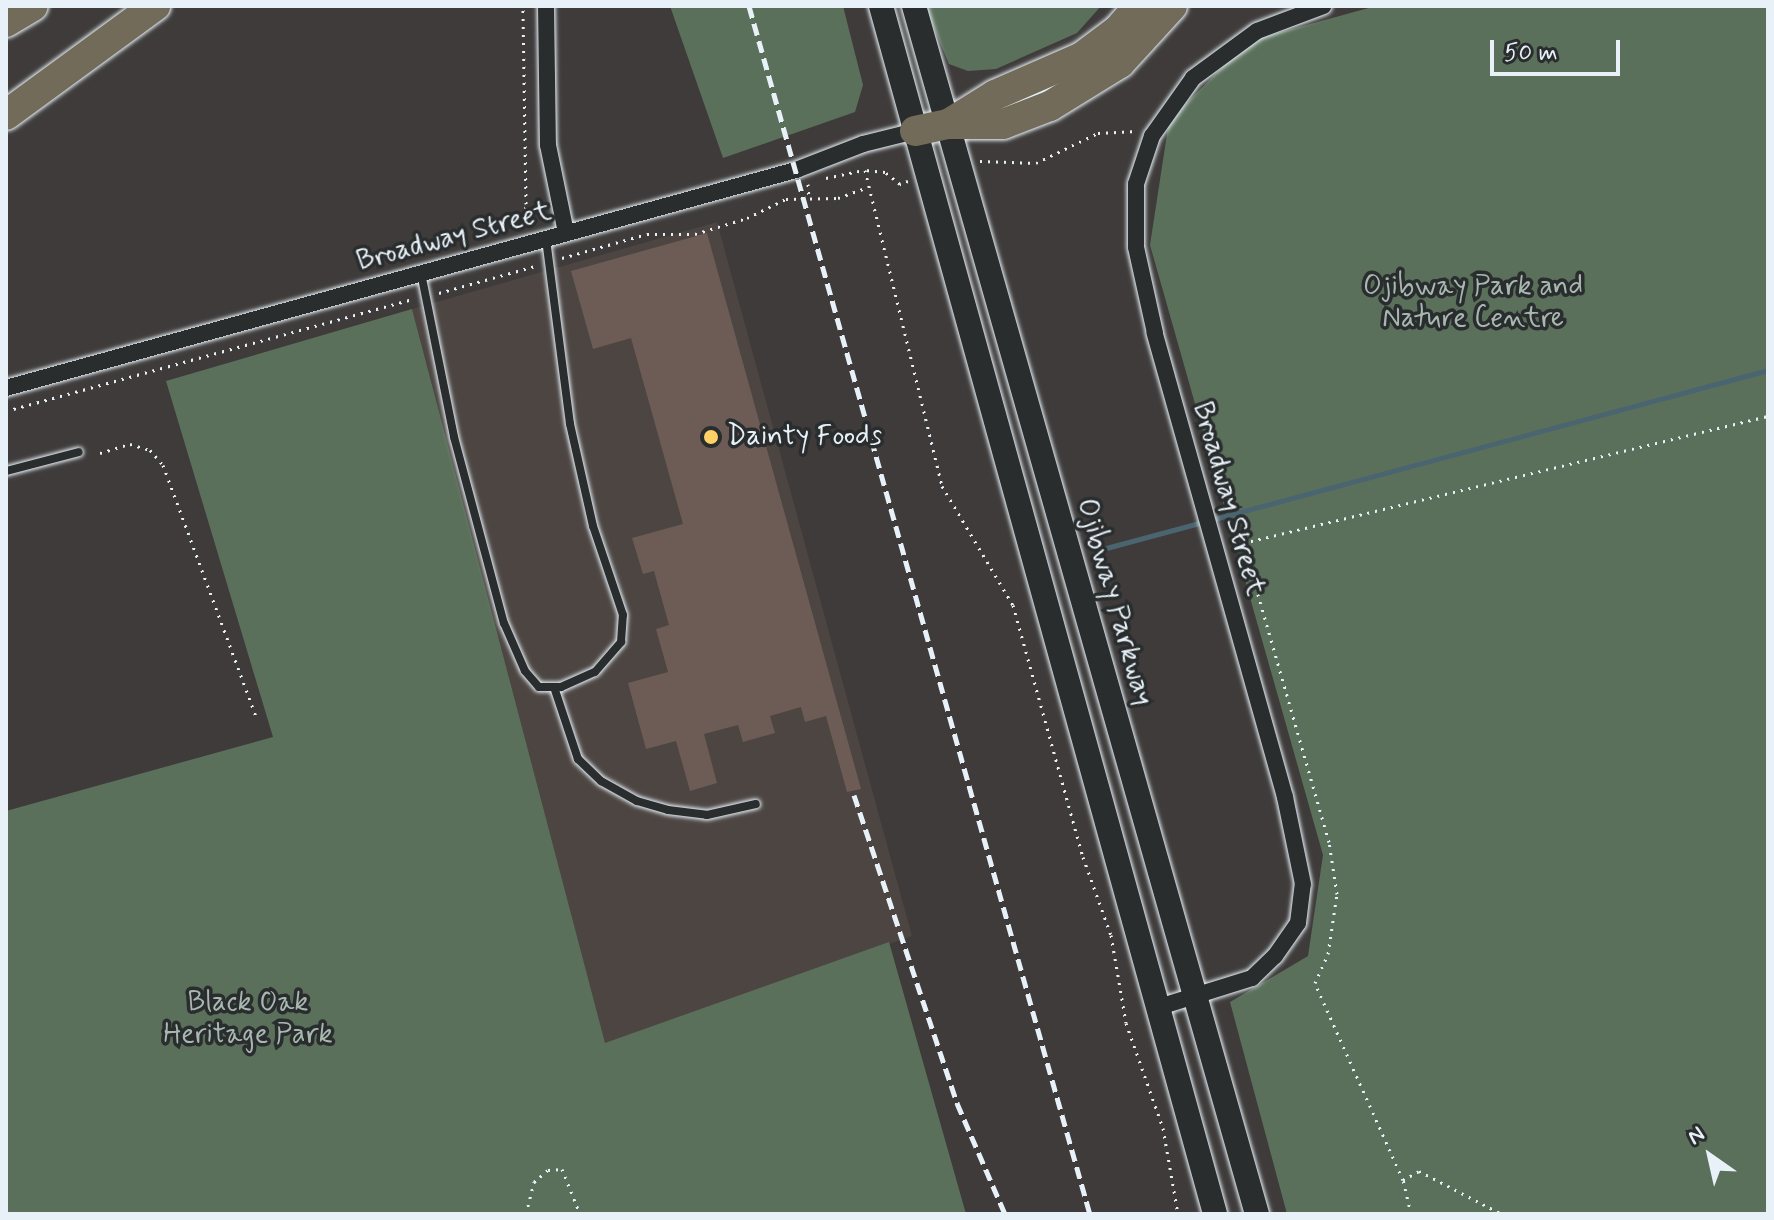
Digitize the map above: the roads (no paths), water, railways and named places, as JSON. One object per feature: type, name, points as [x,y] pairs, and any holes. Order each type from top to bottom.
[{"type":"highway","points":[[6,22],[33,6]]},
{"type":"highway","points":[[6,115],[155,6]]},
{"type":"highway","points":[[948,124],[995,95],[1082,57],[1118,30],[1139,6]]},
{"type":"highway","points":[[915,131],[948,124],[1003,124],[1063,99],[1120,63],[1172,6]]},
{"type":"main road","points":[[881,6],[1215,1214]]},
{"type":"main road","name":"Ojibway Parkway","points":[[914,6],[1257,1214]]},
{"type":"street","points":[[546,6],[548,145],[566,233]]},
{"type":"street","name":"Broadway Street","points":[[1156,1008],[1195,999],[1252,978],[1275,956],[1298,923],[1303,884],[1285,797],[1155,333],[1136,247],[1136,184],[1152,136],[1193,78],[1230,46],[1323,6]]},
{"type":"street","name":"Broadway Street","points":[[6,388],[545,239],[915,131]]},
{"type":"lane","points":[[421,273],[454,437],[504,623],[525,671],[539,687],[554,687],[595,672],[621,642],[623,615],[593,526],[570,424],[545,239]]},
{"type":"lane","points":[[6,471],[79,452]]},
{"type":"lane","points":[[554,687],[578,759],[601,781],[637,801],[668,810],[707,815],[756,804]]},
{"type":"waterway","points":[[1095,551],[1768,370]]},
{"type":"railway","points":[[749,6],[1090,1214]]},
{"type":"railway","points":[[854,795],[957,1103],[1005,1214]]},
{"type":"place","name":"Dainty Foods","points":[[711,437]]},
{"type":"park label","name":"Ojibway Park and Nature Centre","points":[[1473,303]]},
{"type":"park label","name":"Black Oak Heritage Park","points":[[248,1019]]}]
